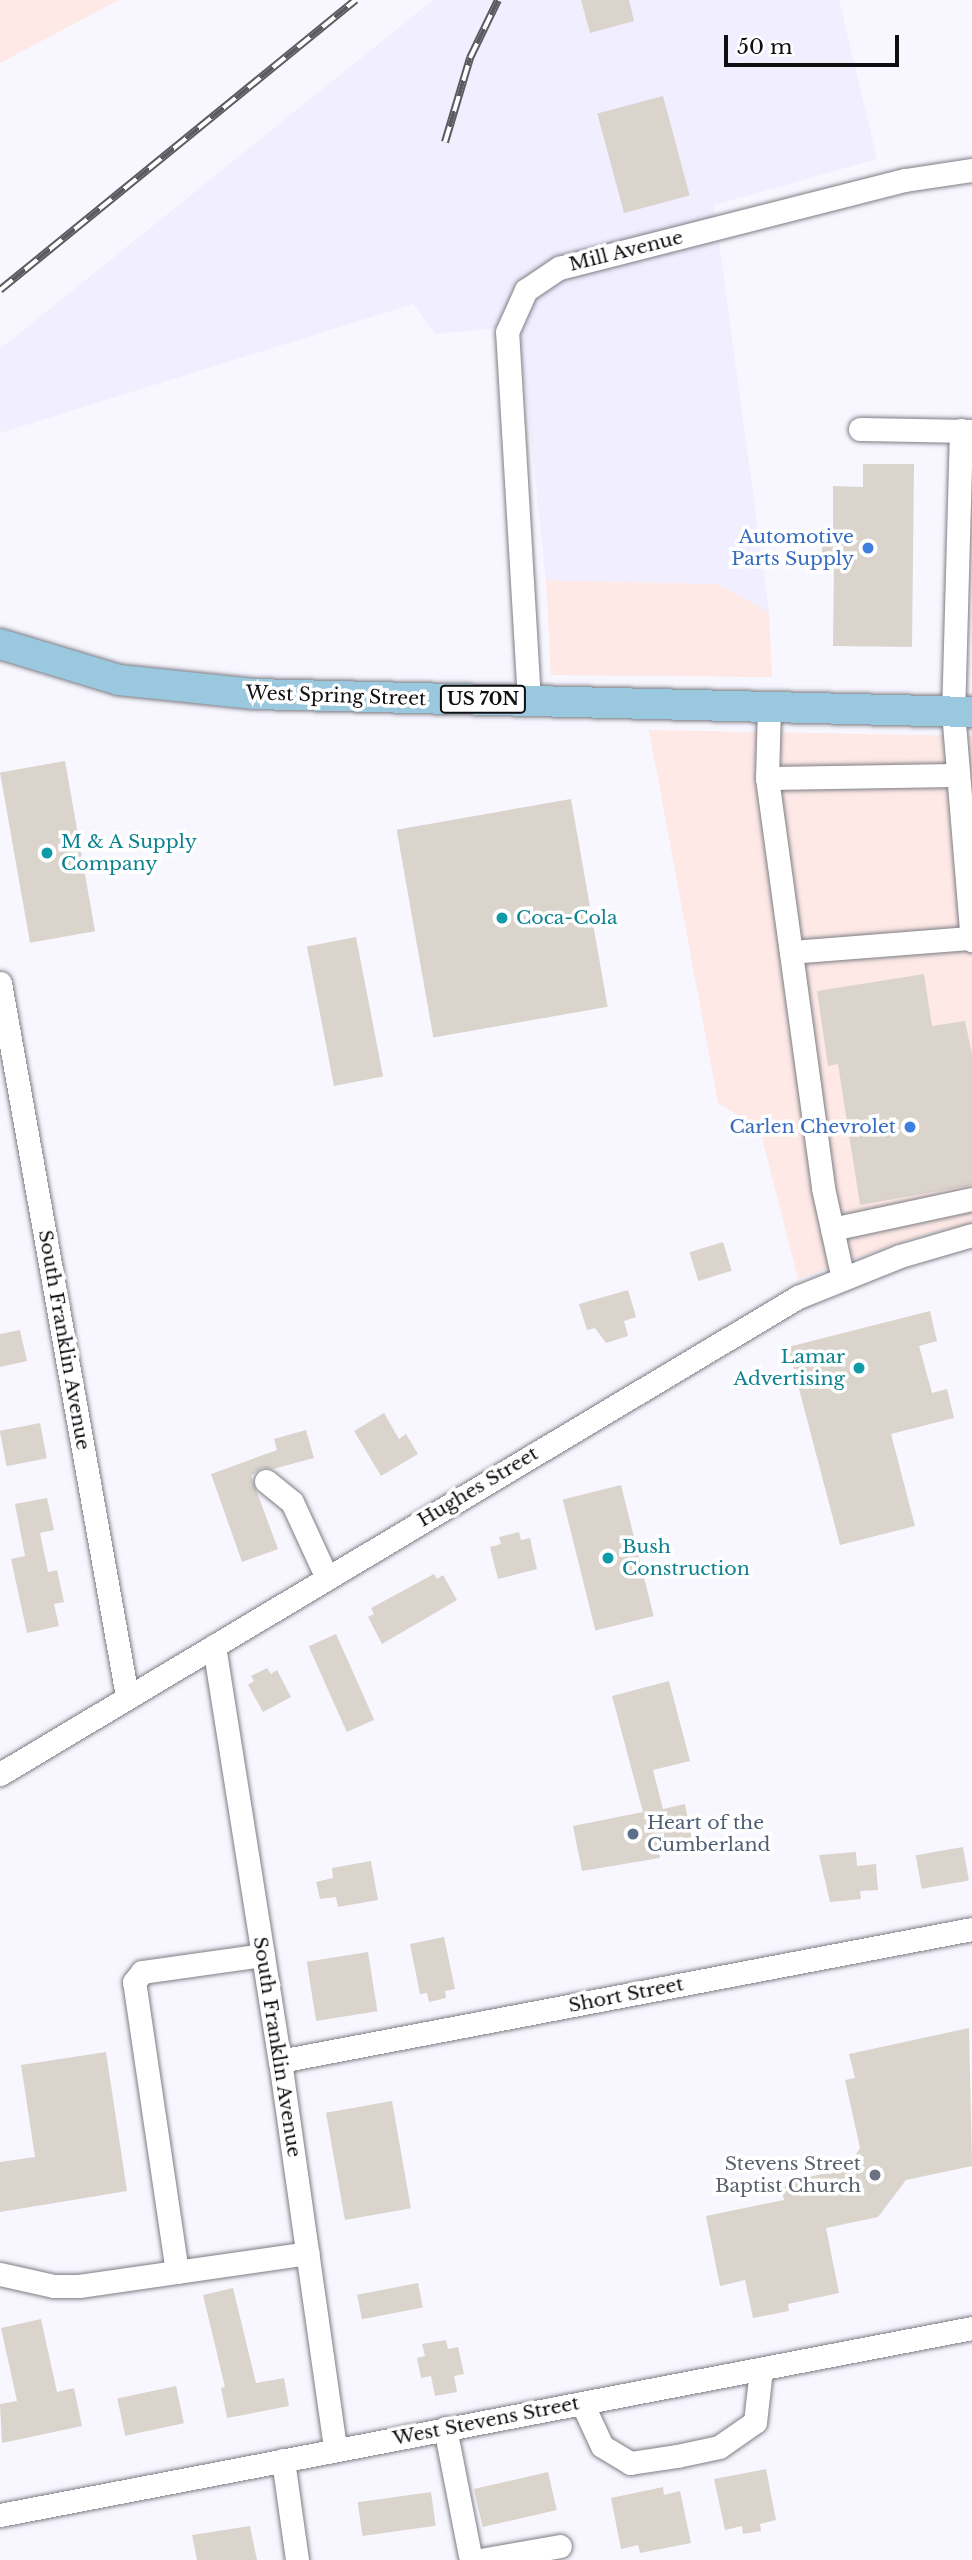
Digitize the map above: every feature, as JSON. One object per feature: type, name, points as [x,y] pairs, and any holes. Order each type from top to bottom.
[{"type":"main road","name":"West Spring Street","points":[[0,644],[119,680],[254,694],[963,712]]},
{"type":"street","name":"Mill Avenue","points":[[529,700],[507,332],[526,290],[559,268],[905,180],[972,170]]},
{"type":"street","points":[[791,953],[971,939],[958,775],[963,712],[966,431],[860,429]]},
{"type":"street","points":[[769,707],[767,778],[832,1229],[844,1279]]},
{"type":"street","points":[[767,778],[958,775]]},
{"type":"street","name":"South Franklin Avenue","points":[[0,983],[127,1696]]},
{"type":"street","points":[[832,1229],[972,1199]]},
{"type":"street","name":"Hughes Street","points":[[0,1774],[798,1297],[972,1235]]},
{"type":"street","points":[[266,1481],[292,1502],[327,1578]]},
{"type":"street","name":"South Franklin Avenue","points":[[214,1646],[280,2061],[335,2449]]},
{"type":"street","name":"Short Street","points":[[280,2061],[972,1929]]},
{"type":"street","points":[[177,2272],[134,1982],[142,1972],[263,1955]]},
{"type":"street","points":[[0,2274],[79,2287],[307,2253]]},
{"type":"street","name":"West Stevens Street","points":[[0,2515],[972,2328]]},
{"type":"street","points":[[582,2403],[602,2446],[630,2463],[677,2456],[719,2447],[755,2422],[761,2369]]},
{"type":"street","points":[[445,2428],[471,2560]]},
{"type":"street","points":[[283,2460],[297,2560]]},
{"type":"street","points":[[480,2560],[560,2546]]},
{"type":"shaded area","points":[[0,0],[119,0],[0,63]]},
{"type":"shaded area","points":[[433,0],[839,0],[877,159],[714,205],[769,612],[718,584],[546,580],[519,326],[435,334],[413,304],[0,433],[0,349]]},
{"type":"shaded area","points":[[546,580],[718,584],[769,612],[772,677],[551,675]]},
{"type":"shaded area","points":[[649,730],[972,736],[972,1223],[916,1237],[798,1279],[760,1130],[718,1103]]},
{"type":"building","points":[[581,0],[629,0],[634,21],[590,33]]},
{"type":"building","points":[[663,96],[690,195],[624,213],[597,114]]},
{"type":"building","name":"Automotive Parts Supply","points":[[863,464],[914,464],[912,647],[833,646],[834,562],[822,562],[822,534],[833,534],[833,486],[863,487]]},
{"type":"building","name":"M & A Supply Company","points":[[65,761],[95,931],[30,943],[0,772]]},
{"type":"building","name":"Coca-Cola","points":[[571,799],[608,1007],[433,1038],[397,830]]},
{"type":"building","points":[[356,937],[383,1076],[334,1086],[307,947]]},
{"type":"building","name":"Carlen Chevrolet","points":[[924,974],[932,1026],[965,1021],[972,1054],[972,1185],[860,1205],[838,1064],[828,1066],[817,991]]},
{"type":"building","points":[[723,1242],[732,1271],[698,1281],[690,1252]]},
{"type":"building","points":[[628,1290],[636,1317],[624,1321],[628,1336],[606,1343],[595,1328],[587,1330],[579,1304]]},
{"type":"building","name":"Lamar Advertising","points":[[930,1311],[937,1341],[919,1346],[932,1393],[947,1389],[954,1418],[891,1434],[915,1526],[840,1545],[788,1347]]},
{"type":"building","points":[[20,1330],[27,1361],[0,1367],[0,1334]]},
{"type":"building","points":[[384,1413],[399,1439],[406,1434],[418,1454],[381,1476],[354,1431]]},
{"type":"building","points":[[40,1423],[47,1458],[7,1466],[0,1431]]},
{"type":"building","points":[[306,1430],[314,1458],[273,1469],[262,1468],[251,1476],[278,1549],[242,1562],[211,1474],[277,1450],[274,1439]]},
{"type":"building","name":"Bush Construction","points":[[621,1485],[654,1616],[595,1631],[563,1500]]},
{"type":"building","points":[[47,1498],[54,1530],[40,1533],[48,1572],[57,1570],[64,1602],[54,1604],[59,1626],[27,1633],[11,1559],[25,1556],[15,1504]]},
{"type":"building","points":[[519,1532],[521,1540],[530,1538],[537,1569],[498,1579],[490,1547],[501,1544],[499,1537]]},
{"type":"building","points":[[434,1574],[437,1579],[443,1575],[457,1600],[382,1644],[368,1617],[374,1614],[371,1608]]},
{"type":"building","points":[[336,1634],[374,1720],[347,1732],[309,1646]]},
{"type":"building","points":[[267,1668],[271,1674],[277,1670],[291,1697],[263,1712],[248,1685],[254,1681],[251,1676]]},
{"type":"building","points":[[669,1681],[690,1761],[653,1770],[663,1809],[685,1804],[693,1845],[659,1852],[660,1858],[582,1871],[573,1826],[643,1812],[612,1696]]},
{"type":"building","points":[[963,1847],[969,1880],[922,1889],[916,1855]]},
{"type":"building","points":[[856,1852],[857,1866],[876,1864],[878,1890],[860,1891],[861,1899],[830,1902],[819,1855]]},
{"type":"building","points":[[371,1861],[378,1900],[338,1907],[336,1897],[320,1899],[316,1882],[333,1878],[332,1868]]},
{"type":"building","points":[[444,1937],[455,1989],[445,1991],[446,1998],[429,2002],[427,1993],[420,1994],[410,1944]]},
{"type":"building","points":[[368,1952],[377,2011],[316,2021],[307,1962]]},
{"type":"building","name":"Stevens Street Baptist Church","points":[[969,2028],[972,2166],[906,2180],[878,2217],[826,2228],[839,2293],[788,2304],[789,2311],[753,2318],[745,2280],[720,2286],[706,2216],[784,2200],[780,2183],[846,2169],[860,2148],[845,2080],[855,2078],[849,2054]]},
{"type":"building","points":[[106,2052],[127,2191],[0,2212],[0,2162],[35,2157],[21,2065]]},
{"type":"building","points":[[392,2101],[411,2208],[345,2220],[326,2113]]},
{"type":"building","points":[[418,2283],[423,2308],[362,2319],[357,2295]]},
{"type":"building","points":[[233,2288],[256,2383],[284,2378],[289,2406],[227,2418],[221,2388],[225,2387],[203,2295]]},
{"type":"building","points":[[41,2319],[57,2392],[74,2388],[82,2426],[2,2443],[0,2404],[17,2401],[1,2328]]},
{"type":"building","points":[[446,2340],[448,2349],[458,2347],[464,2374],[454,2376],[457,2392],[435,2396],[431,2376],[421,2378],[417,2358],[425,2356],[422,2344]]},
{"type":"building","points":[[176,2386],[184,2423],[125,2436],[117,2398]]},
{"type":"building","points":[[766,2469],[776,2520],[760,2524],[761,2531],[743,2534],[742,2526],[725,2530],[714,2479]]},
{"type":"building","points":[[548,2472],[557,2510],[483,2527],[474,2489]]},
{"type":"building","points":[[663,2487],[664,2495],[680,2491],[691,2543],[640,2553],[638,2545],[621,2549],[611,2498]]},
{"type":"building","points":[[431,2492],[436,2526],[362,2536],[358,2502]]},
{"type":"building","points":[[250,2526],[257,2560],[197,2560],[192,2535]]},
{"type":"railway","points":[[0,290],[356,0]]},
{"type":"railway","points":[[445,142],[470,58],[498,0]]},
{"type":"place","name":"Automotive Parts Supply","points":[[868,548]]},
{"type":"place","name":"M & A Supply Company","points":[[47,853]]},
{"type":"place","name":"Coca-Cola","points":[[502,918]]},
{"type":"place","name":"Carlen Chevrolet","points":[[910,1127]]},
{"type":"place","name":"Lamar Advertising","points":[[859,1368]]},
{"type":"place","name":"Bush Construction","points":[[608,1558]]},
{"type":"place","name":"Heart of the Cumberland","points":[[633,1834]]},
{"type":"place","name":"Stevens Street Baptist Church","points":[[875,2175]]}]
